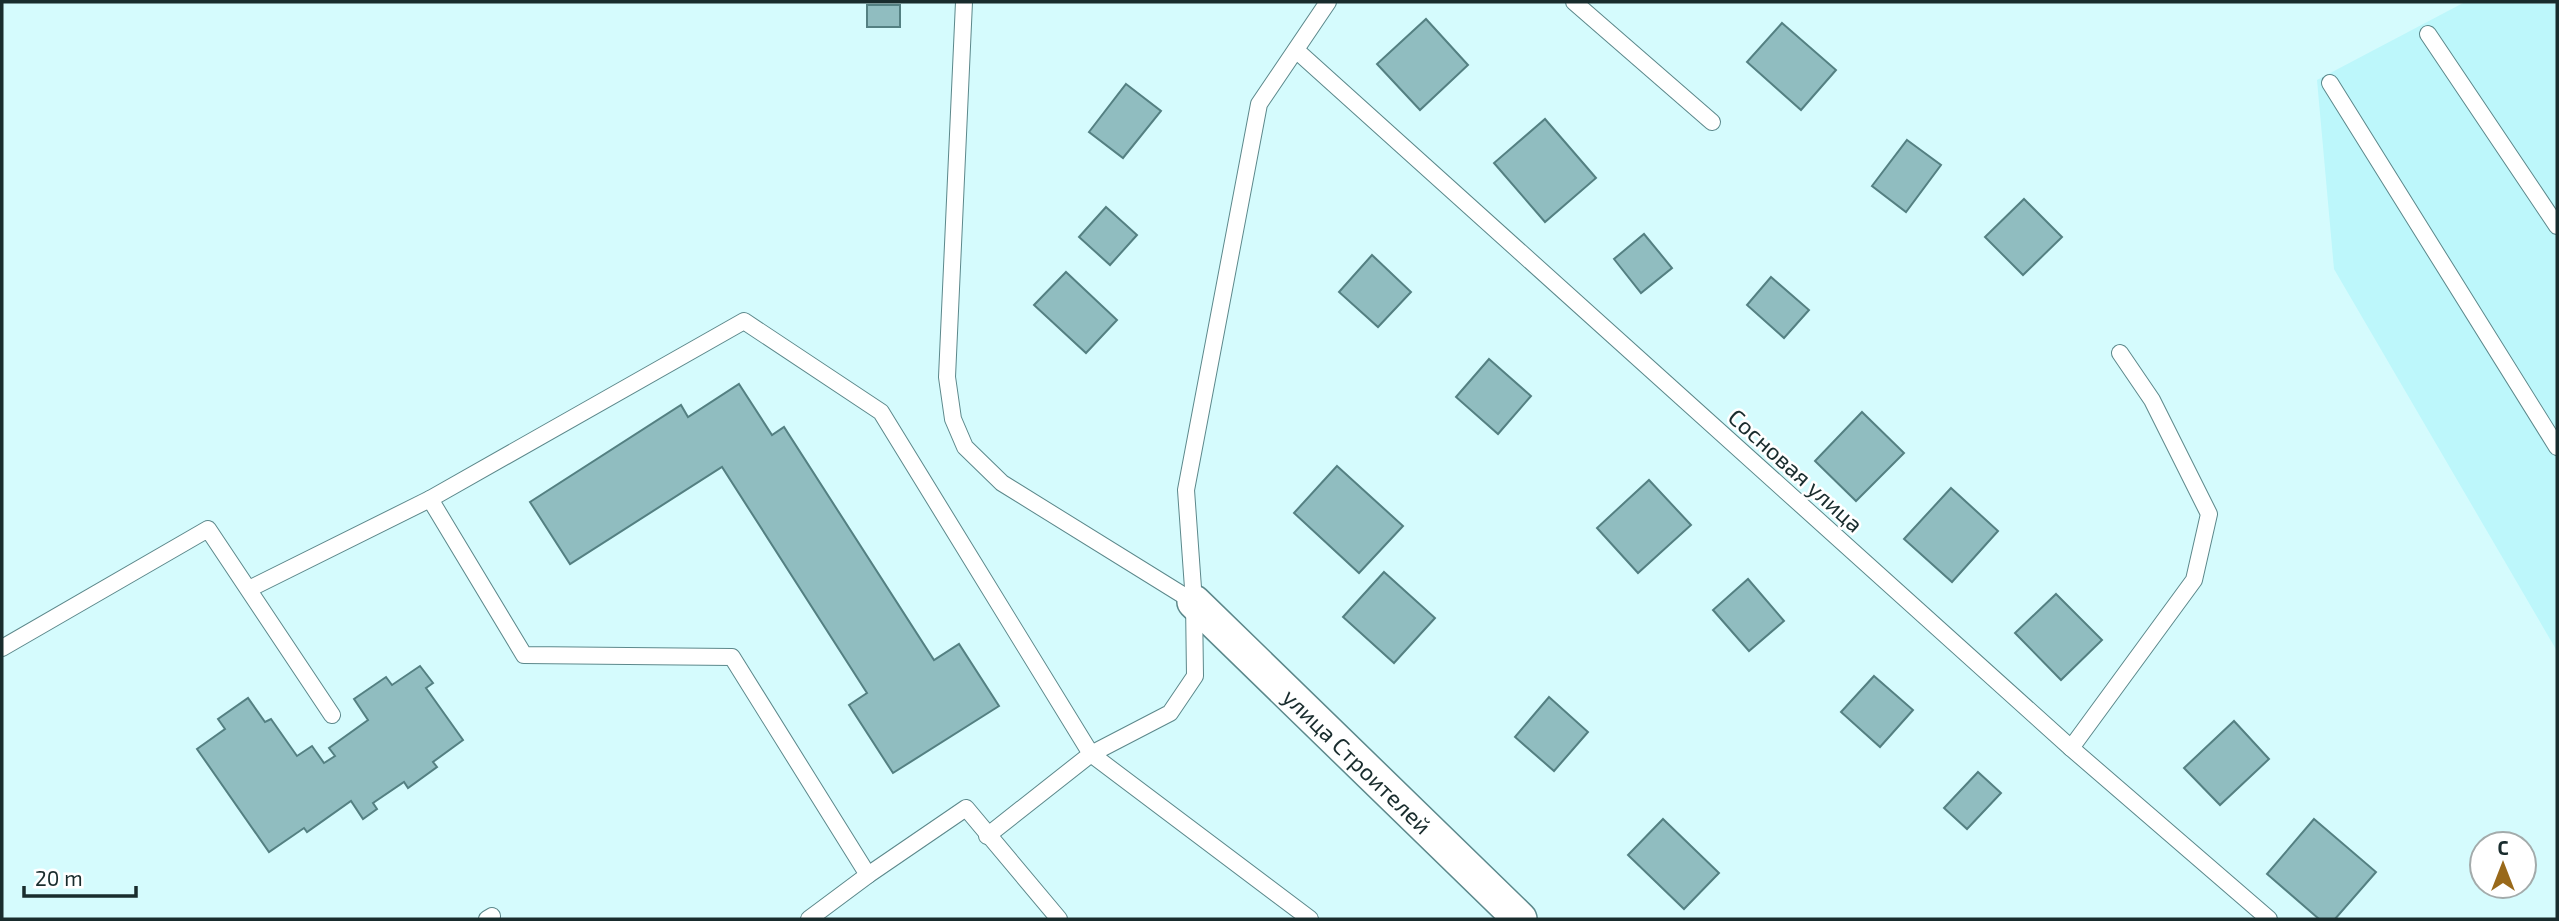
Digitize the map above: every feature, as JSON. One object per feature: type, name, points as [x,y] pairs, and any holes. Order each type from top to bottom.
[{"type":"street","name":"улица Строителей","points":[[1194,602],[1520,919]]},
{"type":"lane","points":[[964,2],[947,377],[953,419],[965,447],[1003,483],[1194,602]]},
{"type":"lane","points":[[987,836],[1091,754],[1170,713],[1195,676],[1194,602],[1185,489],[1259,104],[1328,2]]},
{"type":"lane","points":[[1574,2],[1712,122]]},
{"type":"lane","points":[[2428,34],[2557,226]]},
{"type":"lane","name":"Сосновая улица","points":[[1296,50],[2071,748],[2269,919]]},
{"type":"lane","points":[[2330,83],[2557,447]]},
{"type":"lane","points":[[249,589],[430,499],[744,321],[881,412],[1091,754],[1310,919]]},
{"type":"lane","points":[[2071,748],[2194,580],[2209,514],[2152,401],[2120,353]]},
{"type":"lane","points":[[430,499],[524,655],[732,657],[868,875]]},
{"type":"lane","points":[[2,648],[208,529],[332,715]]},
{"type":"lane","points":[[809,919],[966,808],[1059,919]]},
{"type":"shaded area","points":[[2465,2],[2557,4],[2557,651],[2334,269],[2317,80]]},
{"type":"building","points":[[867,5],[900,5],[900,27],[867,27]]},
{"type":"building","points":[[1426,19],[1468,65],[1420,110],[1377,64]]},
{"type":"building","points":[[1782,23],[1836,70],[1801,110],[1747,62]]},
{"type":"building","points":[[1126,84],[1161,111],[1123,158],[1089,132]]},
{"type":"building","points":[[1545,119],[1596,178],[1545,222],[1494,163]]},
{"type":"building","points":[[1907,140],[1941,165],[1906,212],[1872,186]]},
{"type":"building","points":[[2024,199],[2062,237],[2023,275],[1985,237]]},
{"type":"building","points":[[1106,207],[1137,235],[1110,265],[1079,237]]},
{"type":"building","points":[[1644,234],[1672,268],[1641,293],[1614,259]]},
{"type":"building","points":[[1372,255],[1411,292],[1378,327],[1339,292]]},
{"type":"building","points":[[1066,272],[1117,320],[1086,353],[1034,305]]},
{"type":"building","points":[[1771,277],[1809,310],[1784,338],[1747,305]]},
{"type":"building","points":[[1489,359],[1531,396],[1498,434],[1456,397]]},
{"type":"building","points":[[739,384],[772,435],[784,427],[934,660],[959,644],[999,706],[893,773],[849,705],[867,693],[722,467],[570,564],[530,502],[681,405],[688,417]]},
{"type":"building","points":[[1862,412],[1904,453],[1856,501],[1815,461]]},
{"type":"building","points":[[1337,466],[1403,526],[1359,573],[1294,513]]},
{"type":"building","points":[[1649,480],[1691,525],[1638,573],[1597,528]]},
{"type":"building","points":[[1951,488],[1998,531],[1952,582],[1904,539]]},
{"type":"building","points":[[1384,572],[1435,618],[1394,663],[1343,617]]},
{"type":"building","points":[[1748,579],[1784,621],[1749,651],[1713,610]]},
{"type":"building","points":[[2056,594],[2102,640],[2061,680],[2015,633]]},
{"type":"building","points":[[420,666],[433,683],[426,688],[463,740],[433,762],[437,767],[408,788],[404,782],[373,803],[377,809],[363,819],[351,801],[307,832],[304,828],[269,852],[197,749],[225,729],[218,719],[248,698],[265,722],[271,719],[297,756],[312,746],[324,763],[335,756],[329,748],[368,720],[354,699],[386,677],[392,685]]},
{"type":"building","points":[[1874,676],[1913,710],[1880,747],[1841,712]]},
{"type":"building","points":[[1549,697],[1588,732],[1554,771],[1515,737]]},
{"type":"building","points":[[2234,721],[2269,759],[2220,805],[2184,768]]},
{"type":"building","points":[[1978,772],[2001,793],[1967,829],[1944,808]]},
{"type":"building","points":[[1663,819],[1719,873],[1684,909],[1628,855]]},
{"type":"building","points":[[2314,819],[2376,872],[2335,919],[2319,919],[2267,874]]}]
